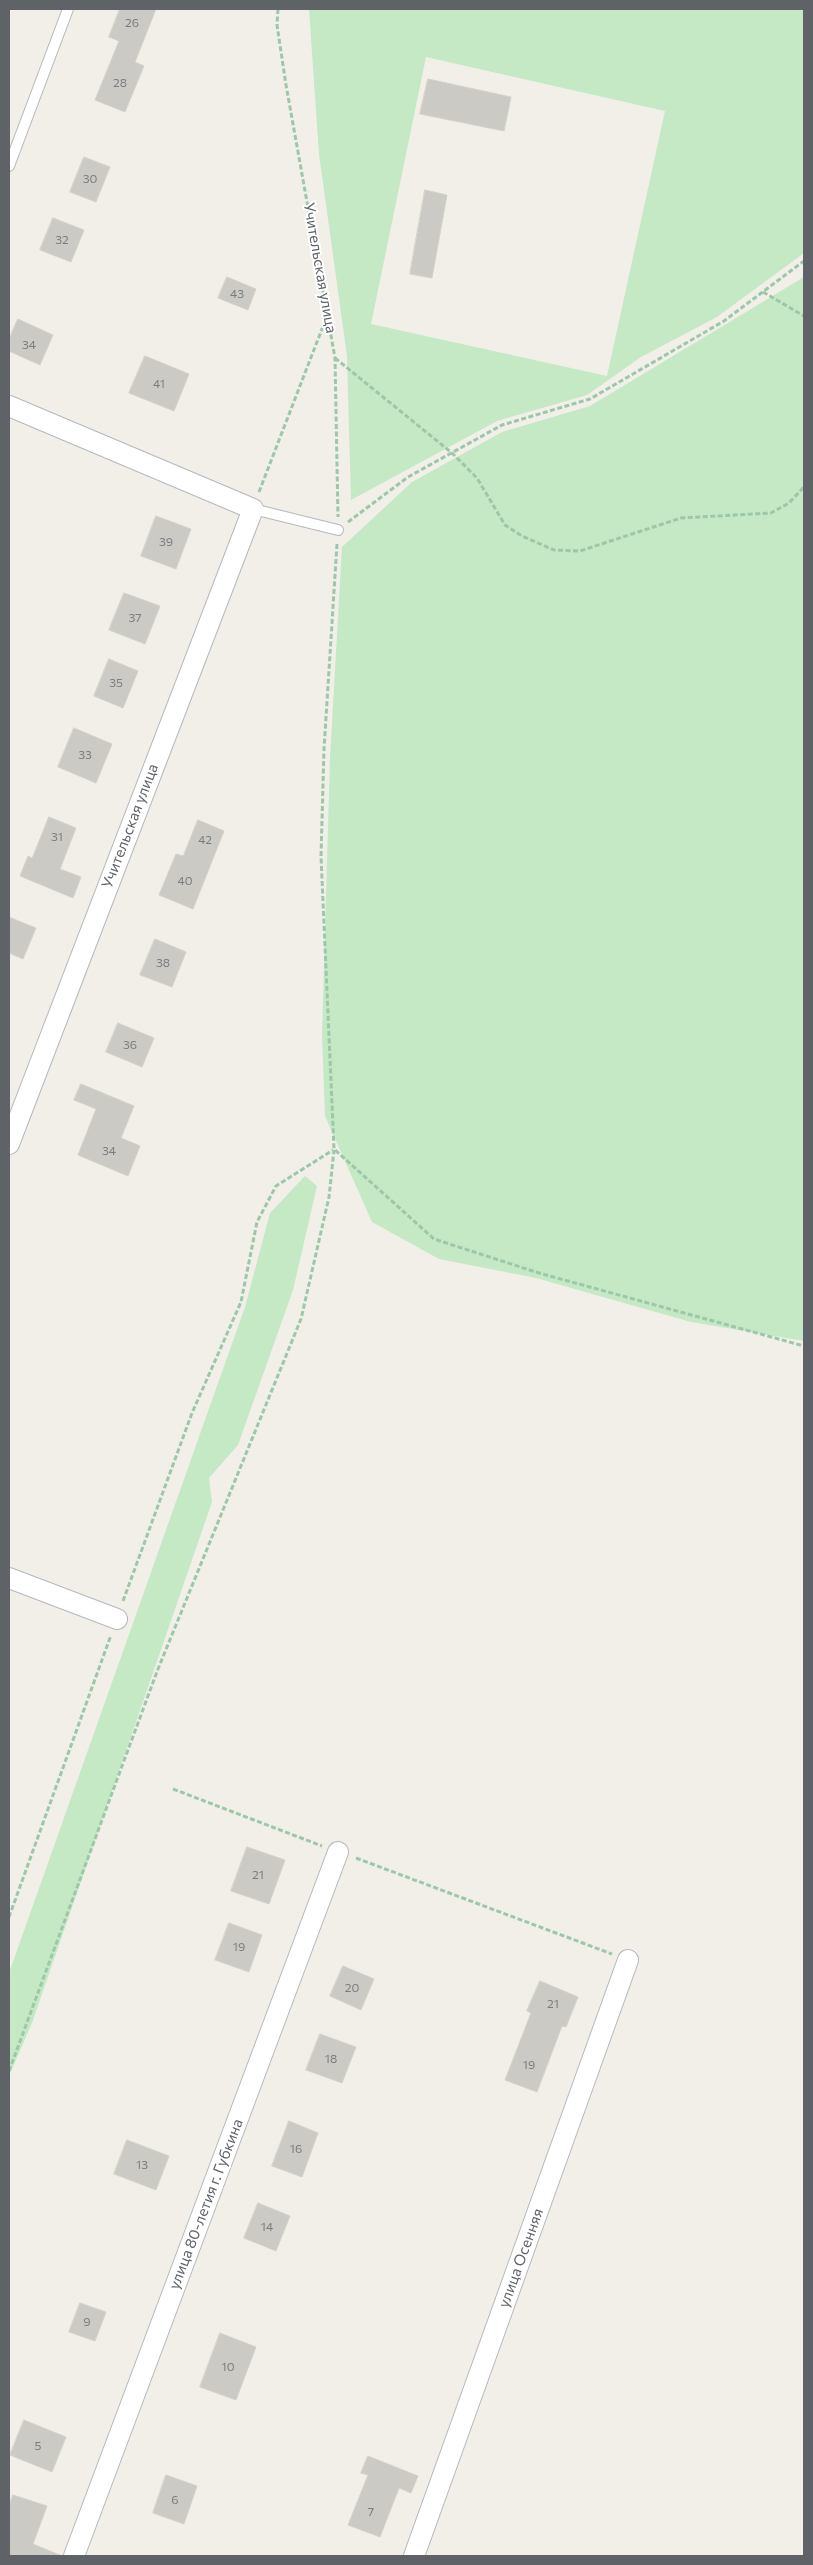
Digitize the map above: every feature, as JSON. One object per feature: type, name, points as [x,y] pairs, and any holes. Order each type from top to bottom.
[{"type":"street","points":[[9,406],[252,509]]},
{"type":"street","name":"Учительская улица","points":[[9,1144],[252,509]]},
{"type":"street","points":[[9,1578],[117,1619]]},
{"type":"street","name":"улица 80-летия г. Губкина","points":[[74,2556],[338,1852]]},
{"type":"street","name":"улица Осенняя","points":[[414,2556],[628,1960]]},
{"type":"lane","points":[[9,166],[68,9]]},
{"type":"lane","points":[[252,509],[338,530]]},
{"type":"path","name":"Учительская улица","points":[[9,2071],[158,1669],[301,1319],[329,1197],[334,1149],[321,856],[324,749],[338,530],[338,440],[335,358],[286,84],[277,25],[278,9]]},
{"type":"path","points":[[338,530],[408,477],[502,425],[590,399],[724,321],[804,261]]},
{"type":"path","points":[[763,292],[804,316]]},
{"type":"path","points":[[252,509],[328,315]]},
{"type":"path","points":[[335,358],[452,453],[477,478],[505,524],[522,536],[554,550],[580,551],[682,518],[771,514],[789,503],[804,487]]},
{"type":"path","points":[[9,1916],[192,1413],[241,1302],[257,1222],[276,1186],[334,1149],[434,1239],[539,1273],[804,1346]]},
{"type":"path","points":[[173,1789],[628,1960]]},
{"type":"green space","points":[[309,9],[804,9],[804,253],[717,317],[641,357],[587,395],[497,421],[351,500],[347,356],[319,154]],"holes":[[[426,57],[665,111],[607,376],[371,324]]]},
{"type":"green space","points":[[804,277],[804,1341],[691,1322],[536,1278],[439,1259],[372,1222],[325,1116],[322,1035],[330,758],[342,547],[412,482],[502,432],[590,406]]},
{"type":"green space","points":[[305,1176],[317,1186],[293,1290],[238,1445],[209,1478],[212,1502],[32,2023],[9,2076],[9,1973],[245,1307],[270,1213]]},
{"type":"building","points":[[120,9],[156,9],[135,62],[144,66],[125,112],[95,100],[119,41],[109,37]]},
{"type":"building","points":[[428,79],[511,97],[504,131],[420,114]]},
{"type":"building","points":[[84,157],[110,167],[96,202],[70,192]]},
{"type":"building","points":[[425,190],[447,195],[432,278],[410,274]]},
{"type":"building","points":[[53,218],[84,230],[71,262],[40,250]]},
{"type":"building","points":[[227,277],[256,289],[248,310],[218,298]]},
{"type":"building","points":[[18,319],[53,335],[40,365],[9,351],[9,339]]},
{"type":"building","points":[[145,356],[189,374],[174,411],[129,393]]},
{"type":"building","points":[[156,516],[191,529],[176,569],[141,556]]},
{"type":"building","points":[[124,593],[160,606],[145,644],[109,630]]},
{"type":"building","points":[[109,659],[138,671],[123,708],[94,696]]},
{"type":"building","points":[[74,728],[112,744],[96,783],[58,767]]},
{"type":"building","points":[[49,817],[76,828],[60,869],[81,877],[73,898],[20,876],[28,856],[32,858]]},
{"type":"building","points":[[198,820],[224,831],[193,909],[159,895],[176,854],[183,856]]},
{"type":"building","points":[[9,917],[36,928],[23,959],[9,953]]},
{"type":"building","points":[[155,939],[186,952],[172,987],[140,975]]},
{"type":"building","points":[[118,1023],[154,1038],[142,1067],[106,1052]]},
{"type":"building","points":[[81,1084],[134,1106],[121,1138],[140,1146],[128,1176],[78,1155],[96,1109],[74,1100]]},
{"type":"building","points":[[247,1847],[285,1860],[269,1904],[231,1891]]},
{"type":"building","points":[[229,1923],[262,1935],[249,1972],[215,1960]]},
{"type":"building","points":[[343,1966],[374,1979],[361,2010],[330,1996]]},
{"type":"building","points":[[540,1981],[578,1997],[566,2027],[562,2026],[537,2092],[505,2080],[531,2013],[527,2011]]},
{"type":"building","points":[[320,2034],[356,2047],[342,2083],[306,2070]]},
{"type":"building","points":[[289,2121],[318,2133],[302,2177],[272,2166]]},
{"type":"building","points":[[127,2140],[169,2156],[156,2190],[114,2174]]},
{"type":"building","points":[[258,2203],[290,2216],[276,2251],[244,2238]]},
{"type":"building","points":[[80,2303],[106,2312],[95,2341],[69,2332]]},
{"type":"building","points":[[220,2333],[256,2347],[236,2400],[200,2387]]},
{"type":"building","points":[[24,2420],[66,2437],[52,2472],[10,2455]]},
{"type":"building","points":[[368,2456],[418,2476],[411,2493],[399,2488],[380,2537],[348,2525],[368,2475],[361,2473]]},
{"type":"building","points":[[166,2475],[197,2486],[184,2524],[153,2513]]},
{"type":"building","points":[[13,2495],[47,2506],[33,2544],[62,2556],[9,2556],[9,2506]]}]
